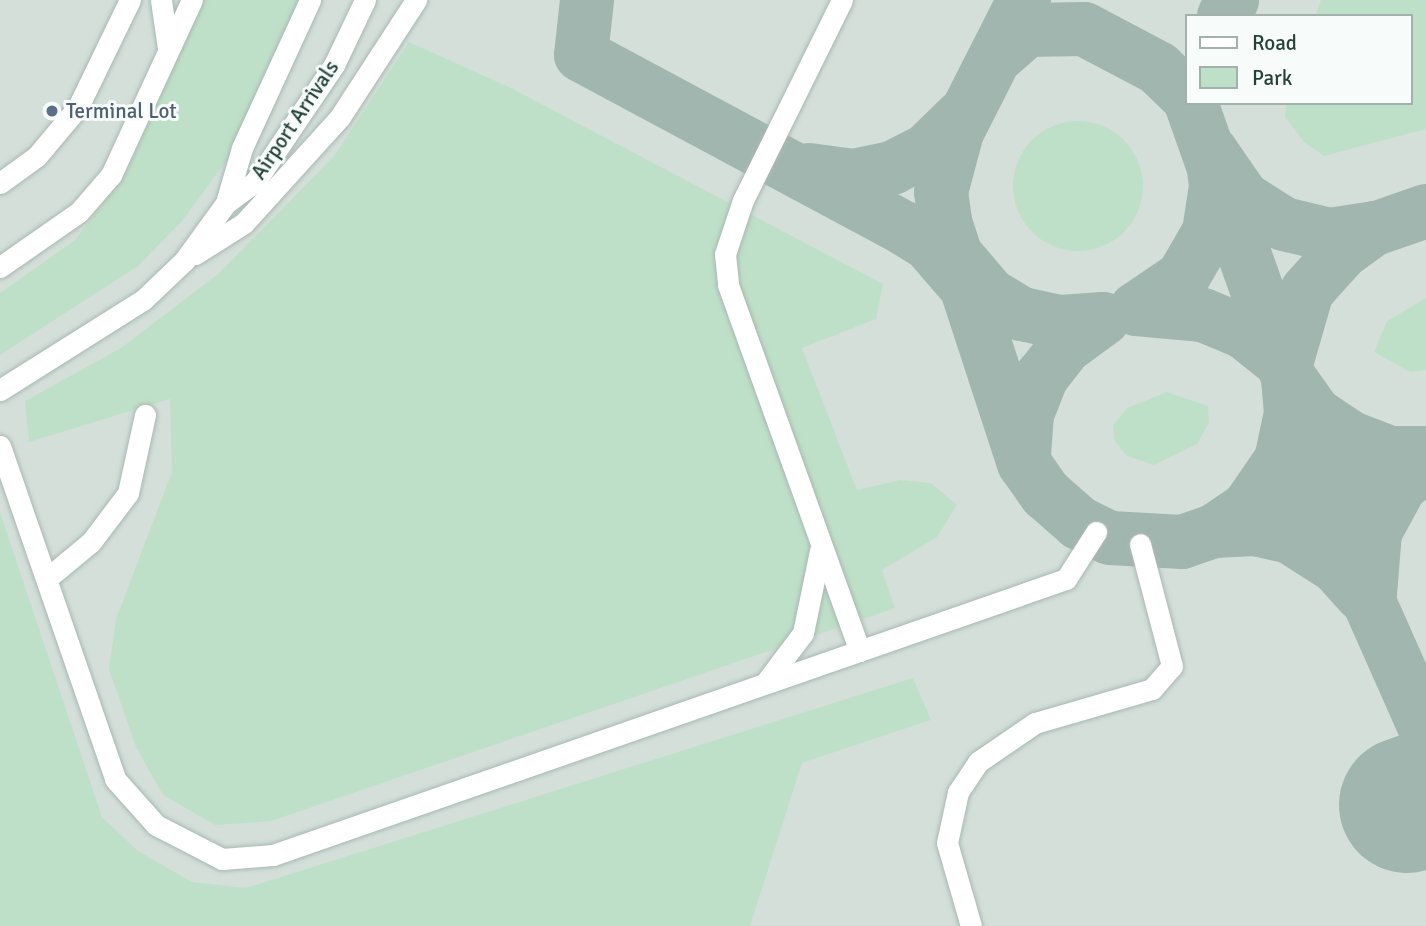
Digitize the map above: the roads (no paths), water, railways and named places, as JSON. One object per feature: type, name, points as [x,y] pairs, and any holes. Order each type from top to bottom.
[{"type":"street","points":[[0,183],[37,156],[78,107],[130,0]]},
{"type":"street","points":[[160,0],[168,50]]},
{"type":"street","points":[[0,267],[79,212],[111,175],[192,0]]},
{"type":"street","points":[[226,203],[243,148],[310,0]]},
{"type":"street","name":"Airport Arrivals","points":[[184,261],[226,203],[255,182],[334,65],[365,0]]},
{"type":"street","points":[[5,388],[143,300],[184,261],[244,223],[340,117],[416,0]]},
{"type":"street","points":[[842,0],[743,200],[725,254],[728,285],[860,651]]},
{"type":"street","points":[[50,576],[91,541],[128,493],[145,415]]},
{"type":"street","points":[[0,446],[3,467],[50,576],[115,779],[156,825],[222,859],[273,855],[1066,579],[1096,532]]},
{"type":"street","points":[[763,685],[803,633],[820,542]]},
{"type":"street","points":[[971,926],[947,844],[958,792],[978,762],[1027,726],[1152,689],[1172,666],[1140,544]]},
{"type":"place","name":"Terminal Lot","points":[[52,111]]}]
